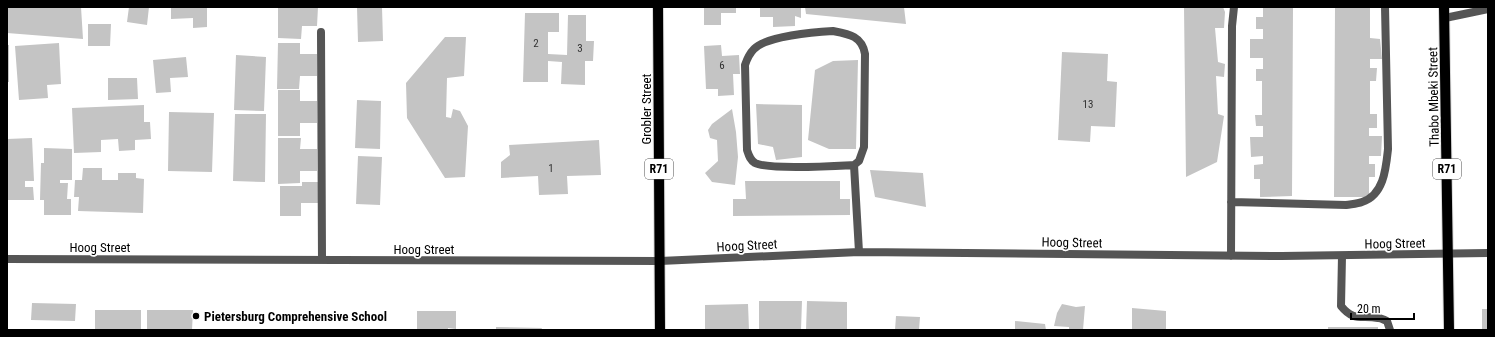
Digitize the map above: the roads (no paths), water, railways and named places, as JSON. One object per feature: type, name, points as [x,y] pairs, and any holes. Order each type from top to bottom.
[{"type":"main road","name":"Grobler Street","points":[[658,7],[660,330]]},
{"type":"main road","name":"Thabo Mbeki Street","points":[[1444,7],[1449,330]]},
{"type":"street","points":[[1231,256],[1232,26],[1234,7]]},
{"type":"street","points":[[1231,202],[1346,205],[1363,202],[1374,195],[1381,185],[1386,170],[1388,149],[1385,7]]},
{"type":"street","points":[[1444,18],[1488,8]]},
{"type":"street","points":[[833,31],[843,33],[860,40],[864,46],[865,54],[864,146],[859,161],[854,165],[779,167],[759,164],[750,158],[747,150],[745,65],[748,56],[754,48],[762,43],[773,40],[816,32],[833,31]]},
{"type":"street","points":[[321,32],[322,260]]},
{"type":"street","points":[[854,165],[859,252]]},
{"type":"street","name":"Hoog Street","points":[[7,259],[660,261],[859,252],[1231,256],[1342,256],[1488,253]]},
{"type":"street","points":[[1342,256],[1342,306],[1346,312],[1356,318],[1377,318],[1387,321],[1390,330]]},
{"type":"place","name":"Pietersburg Comprehensive School","points":[[196,316]]}]
